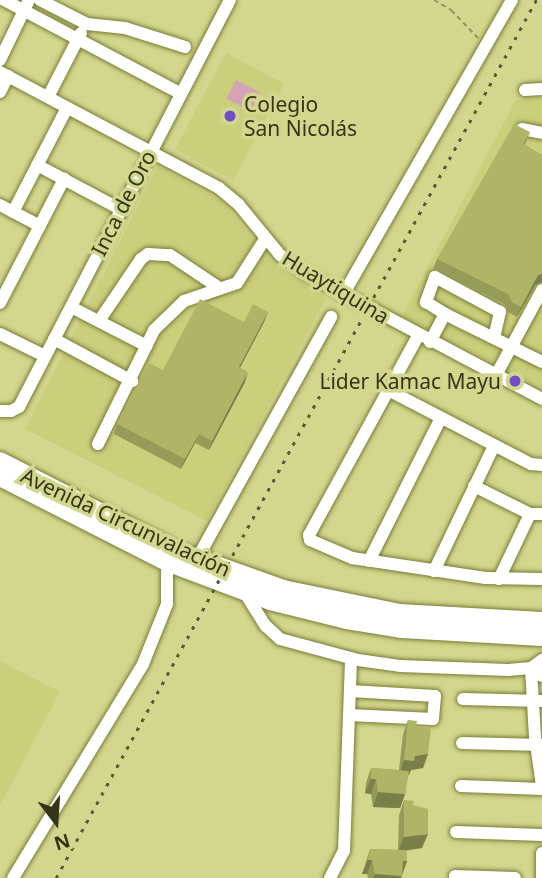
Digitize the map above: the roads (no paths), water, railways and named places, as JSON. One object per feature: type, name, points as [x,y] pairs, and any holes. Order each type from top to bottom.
[{"type":"highway","name":"Avenida Circunvalación","points":[[0,461],[197,559],[261,582],[352,606],[435,617],[542,621]]},
{"type":"highway","name":"Avenida Circunvalación","points":[[0,477],[167,562],[246,593],[319,614],[375,625],[542,637]]},
{"type":"street","points":[[4,0],[27,6],[79,39],[180,93]]},
{"type":"street","points":[[40,0],[86,24],[125,29],[167,39],[185,47]]},
{"type":"street","name":"Inca de Oro","points":[[0,411],[12,411],[19,407],[230,0]]},
{"type":"street","points":[[343,295],[512,0]]},
{"type":"street","points":[[0,60],[27,6]]},
{"type":"street","points":[[48,97],[86,24]]},
{"type":"street","points":[[0,92],[4,74]]},
{"type":"street","name":"Huaytiquina","points":[[4,74],[151,149],[226,193],[265,239],[298,269],[495,377],[542,399]]},
{"type":"street","points":[[525,90],[542,89]]},
{"type":"street","points":[[13,212],[67,108]]},
{"type":"street","points":[[522,129],[542,133]]},
{"type":"street","points":[[37,165],[120,209]]},
{"type":"street","points":[[0,303],[64,179]]},
{"type":"street","points":[[0,205],[40,226]]},
{"type":"street","points":[[98,443],[132,381],[155,330],[171,311],[184,301],[239,280],[265,239]]},
{"type":"street","points":[[99,321],[141,259],[148,254],[170,255],[218,287]]},
{"type":"street","points":[[0,273],[12,279]]},
{"type":"street","points":[[494,338],[500,312],[435,277],[426,302],[445,314],[542,362]]},
{"type":"street","points":[[495,377],[542,290]]},
{"type":"street","points":[[71,307],[147,346]]},
{"type":"street","points":[[445,314],[388,390],[309,535],[316,545],[369,561],[499,579],[542,579]]},
{"type":"street","points":[[197,559],[331,317]]},
{"type":"street","points":[[0,334],[45,356]]},
{"type":"street","points":[[54,339],[132,381]]},
{"type":"street","points":[[388,390],[531,464],[542,464]]},
{"type":"street","points":[[369,561],[441,418]]},
{"type":"street","points":[[434,571],[494,446]]},
{"type":"street","points":[[474,486],[536,514],[499,579]]},
{"type":"street","points":[[13,878],[143,664],[167,604],[167,562]]},
{"type":"street","name":"Avenida Circunvalación","points":[[246,593],[266,626],[280,639],[351,658],[400,666],[508,670],[540,667]]},
{"type":"street","points":[[330,878],[344,851],[351,658]]},
{"type":"street","points":[[461,786],[542,787],[537,701],[540,667]]},
{"type":"street","points":[[349,715],[433,719],[435,696],[350,691]]},
{"type":"street","points":[[463,699],[537,701]]},
{"type":"street","points":[[462,743],[539,745]]},
{"type":"street","points":[[456,832],[542,835]]},
{"type":"street","points":[[542,853],[542,878]]},
{"type":"street","points":[[454,876],[515,878]]},
{"type":"railway","points":[[56,878],[536,0]]},
{"type":"place","name":"Colegio San Nicolás","points":[[230,116]]},
{"type":"place","name":"Lider Kamac Mayu","points":[[515,381]]}]
